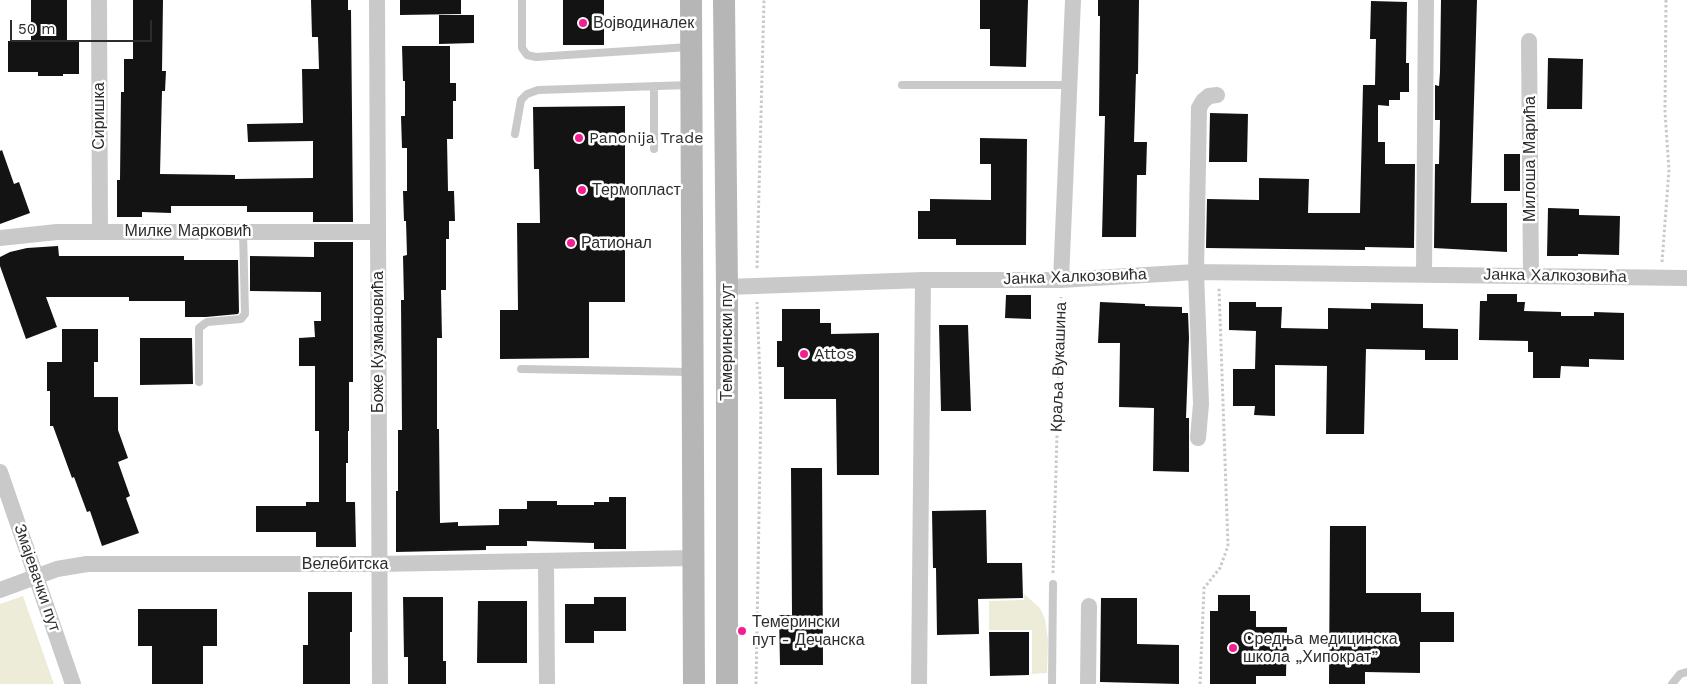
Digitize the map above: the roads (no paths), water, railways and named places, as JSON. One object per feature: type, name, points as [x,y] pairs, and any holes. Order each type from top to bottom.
[{"type":"main road","points":[[690,0],[694,684]]},
{"type":"main road","name":"Темерински пут","points":[[724,0],[727,287],[727,684]]},
{"type":"street","name":"Сиришка","points":[[99,0],[100,231]]},
{"type":"street","name":"Боже Кузмановића","points":[[377,0],[380,684]]},
{"type":"street","name":"Краља Вукашина","points":[[1061,280],[1073,0]]},
{"type":"street","points":[[1424,274],[1426,0]]},
{"type":"street","name":"Милоша Марића","points":[[1529,41],[1531,276]]},
{"type":"street","points":[[1198,438],[1201,404],[1196,272],[1199,108],[1209,96],[1217,95]]},
{"type":"street","name":"Милке Марковић","points":[[0,238],[57,232],[100,231],[377,232]]},
{"type":"street","name":"Јанка Халкозовића","points":[[727,287],[923,280],[1061,280],[1196,272],[1687,278]]},
{"type":"street","points":[[919,684],[923,280]]},
{"type":"street","name":"Змајевачки пут","points":[[0,472],[73,684]]},
{"type":"street","name":"Велебитска","points":[[0,590],[57,569],[87,564],[379,564],[694,558]]},
{"type":"street","points":[[546,562],[547,684]]},
{"type":"street","points":[[1088,684],[1089,606]]},
{"type":"lane","points":[[522,0],[522,48],[526,56],[536,57],[691,47]]},
{"type":"lane","points":[[515,134],[521,100],[527,94],[538,90],[691,85]]},
{"type":"lane","points":[[902,85],[1069,85]]},
{"type":"lane","points":[[654,86],[654,148]]},
{"type":"lane","points":[[199,382],[199,328],[207,322],[241,319],[245,314],[243,232]]},
{"type":"lane","points":[[521,369],[692,372]]},
{"type":"lane","points":[[1052,684],[1053,584]]},
{"type":"lane","points":[[1672,684],[1680,674],[1687,672]]},
{"type":"place","name":"Војводиналек","points":[[583,23]]},
{"type":"place","name":"Panonija Trade","points":[[579,138]]},
{"type":"place","name":"Термопласт","points":[[582,190]]},
{"type":"place","name":"Ратионал","points":[[571,243]]},
{"type":"place","name":"Attos","points":[[804,354]]},
{"type":"place","name":"Темерински пут - Дечанска","points":[[742,631]]},
{"type":"place","name":"Средња медицинска школа „Хипократ”","points":[[1233,648]]}]
